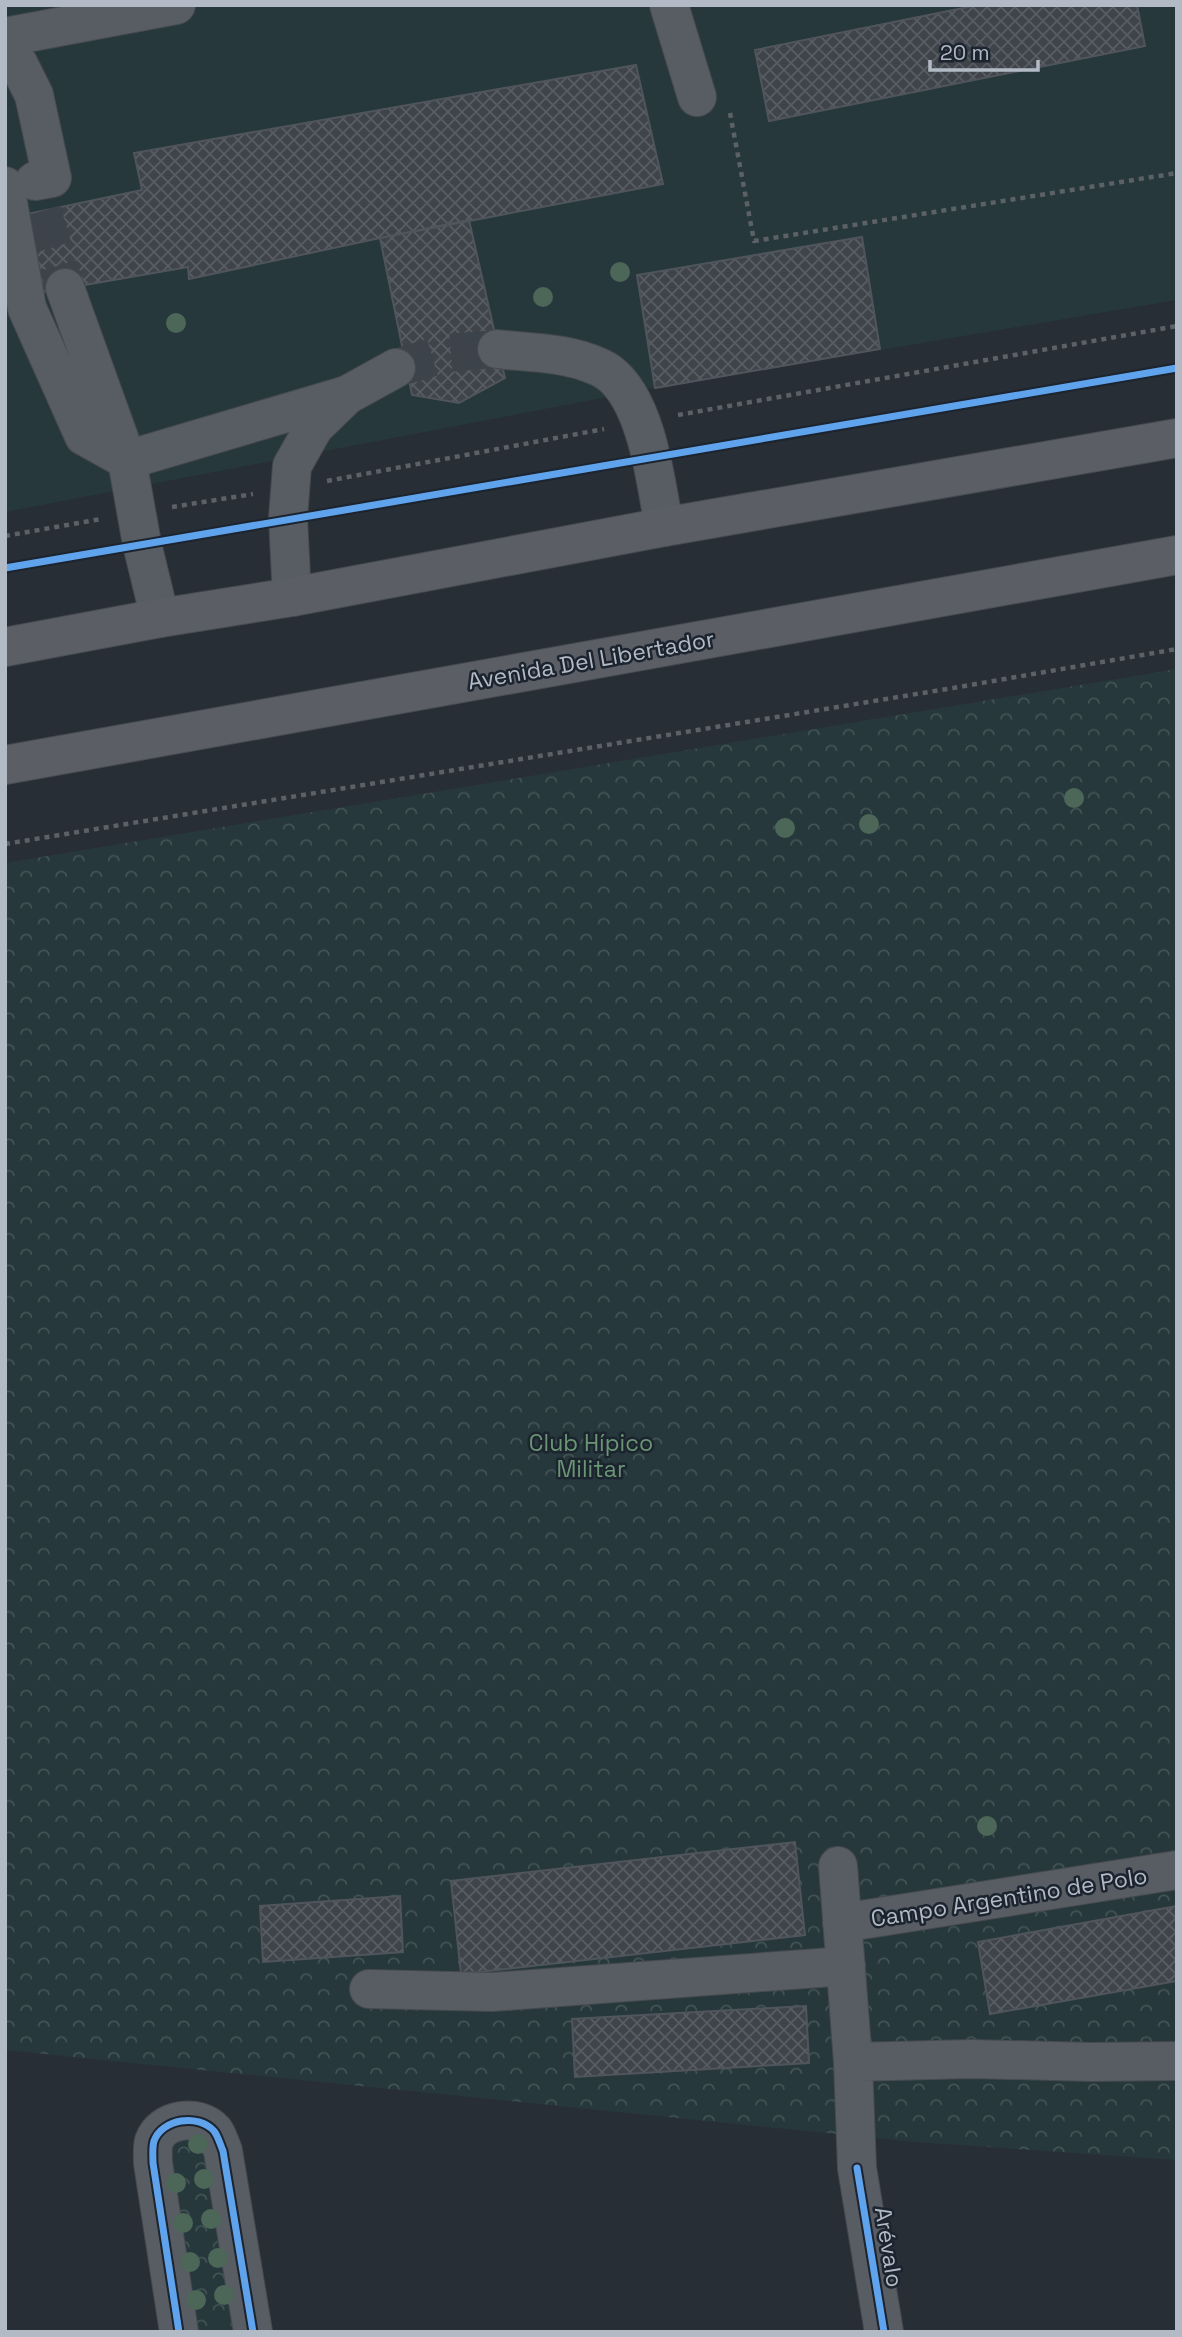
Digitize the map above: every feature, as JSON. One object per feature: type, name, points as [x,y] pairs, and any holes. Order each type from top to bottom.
[{"type":"main road","points":[[5,647],[292,597],[664,527],[1177,438]]},
{"type":"main road","name":"Avenida Del Libertador","points":[[5,765],[1177,555]]},
{"type":"street","points":[[176,5],[9,63],[34,95],[52,178],[28,192],[27,308],[84,436],[127,460],[347,396],[396,368]]},
{"type":"street","points":[[669,5],[713,103]]},
{"type":"street","points":[[65,288],[127,460],[142,544],[160,618]]},
{"type":"street","points":[[497,349],[573,358],[607,372],[632,400],[651,457],[664,527]]},
{"type":"street","points":[[292,597],[288,518],[292,466],[314,428],[347,396]]},
{"type":"street","name":"Arévalo","points":[[838,1866],[853,2062],[857,2168],[884,2332]]},
{"type":"street","name":"Campo Argentino de Polo","points":[[842,1923],[1177,1870]]},
{"type":"street","points":[[369,1989],[492,1992],[846,1966]]},
{"type":"street","points":[[853,2062],[972,2059],[1092,2062],[1177,2060]]},
{"type":"street","points":[[179,2332],[153,2163],[153,2143],[161,2129],[180,2120],[202,2122],[215,2132],[223,2151],[253,2332]]},
{"type":"path","points":[[713,103],[754,241],[1177,173]]},
{"type":"path","points":[[5,536],[291,487],[1177,326]]},
{"type":"path","points":[[5,844],[1177,649]]},
{"type":"green space","points":[[5,5],[1177,5],[1177,300],[655,388],[5,512]]},
{"type":"green space","name":"Club Hípico Militar","points":[[1177,669],[1177,2160],[915,2142],[5,2050],[5,863]]},
{"type":"green space","points":[[173,2137],[203,2138],[236,2332],[197,2332],[165,2143]]},
{"type":"building","points":[[978,5],[1137,5],[1145,46],[769,121],[755,50]]},
{"type":"building","points":[[636,65],[663,184],[380,238],[189,279],[188,267],[33,294],[18,216],[142,190],[134,153]]},
{"type":"building","points":[[469,220],[505,378],[459,403],[412,395],[380,238]]},
{"type":"building","points":[[862,237],[880,349],[655,388],[637,275]]},
{"type":"building","points":[[795,1842],[805,1935],[461,1974],[451,1881]]},
{"type":"building","points":[[400,1896],[403,1952],[263,1962],[260,1906]]},
{"type":"building","points":[[1177,1906],[1177,1981],[990,2014],[978,1942]]},
{"type":"building","points":[[806,2006],[809,2063],[575,2077],[572,2019]]},
{"type":"tunnel","points":[[42,211],[65,288]]},
{"type":"tunnel","points":[[396,368],[447,353],[497,349]]},
{"type":"cycle path","points":[[5,568],[1177,368]]},
{"type":"cycle path","points":[[179,2332],[153,2149],[154,2141],[165,2128],[172,2123],[190,2120],[207,2125],[214,2131],[223,2151],[253,2332]]},
{"type":"cycle path","points":[[857,2168],[884,2332]]}]
